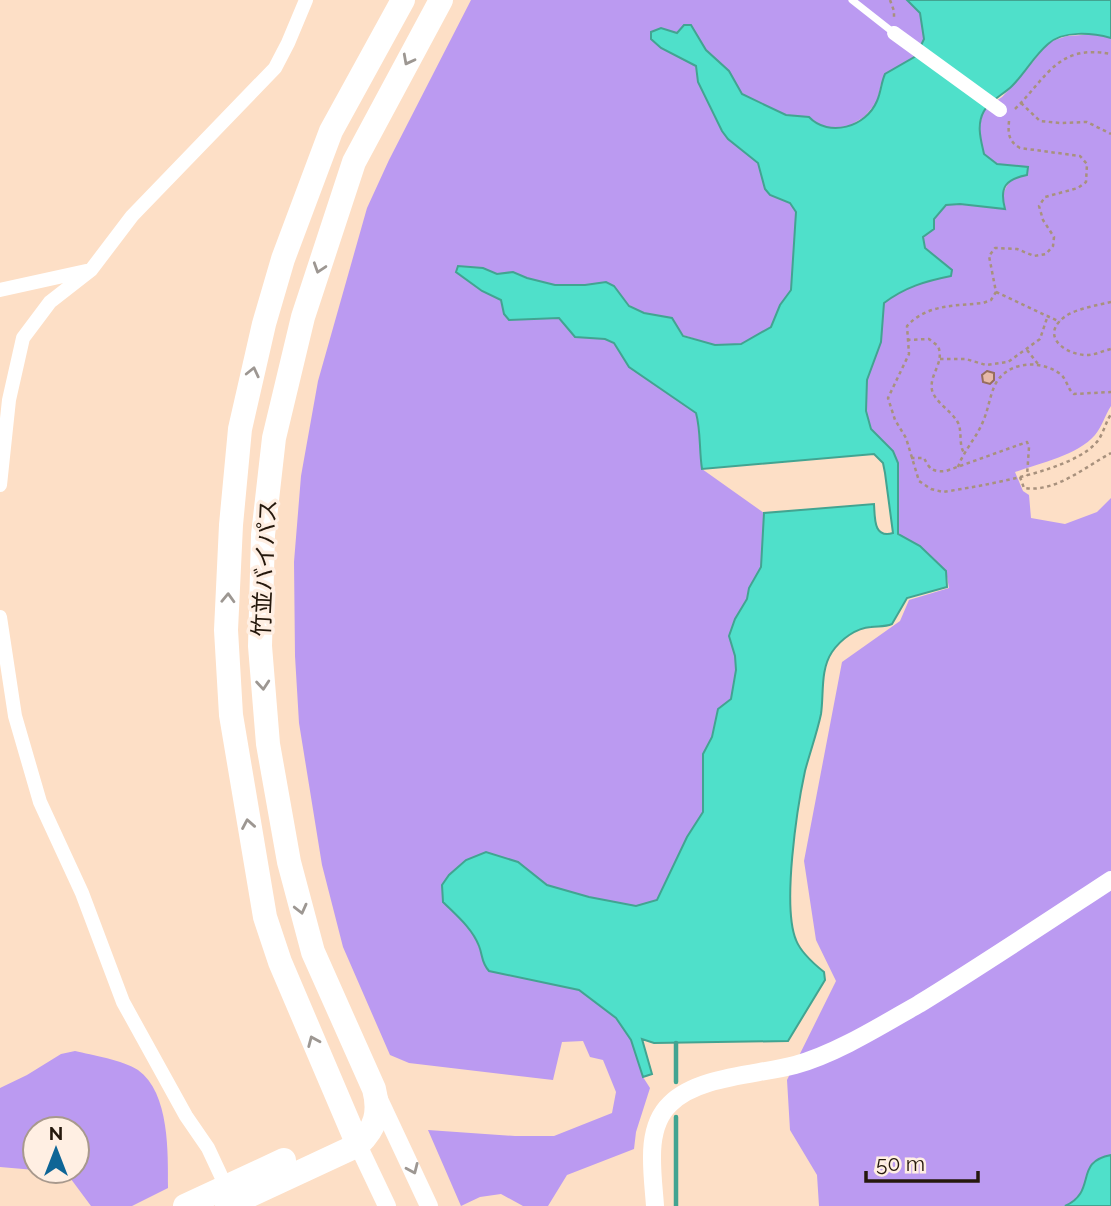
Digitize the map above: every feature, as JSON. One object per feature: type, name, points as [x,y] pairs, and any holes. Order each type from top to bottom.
[{"type":"highway","name":"竹並バイパス","points":[[404,0],[331,131],[283,259],[264,324],[240,429],[231,525],[226,630],[231,715],[265,917],[279,962],[339,1104],[342,1124],[339,1132],[360,1142],[377,1103],[374,1088],[313,952],[289,862],[268,744],[260,646],[263,535],[274,438],[303,317],[354,162],[441,0]]},
{"type":"highway","points":[[185,1206],[360,1142]]},
{"type":"highway","points":[[227,1206],[360,1142]]},
{"type":"street","points":[[0,485],[9,400],[23,338],[50,302],[91,270],[132,216],[275,68],[306,0]]},
{"type":"street","points":[[894,33],[1000,110]]},
{"type":"street","points":[[0,290],[91,270]]},
{"type":"street","points":[[0,617],[15,716],[40,803],[82,893],[123,1002],[186,1116],[208,1148],[235,1206]]},
{"type":"street","points":[[655,1206],[652,1153],[655,1129],[667,1106],[683,1092],[797,1064],[869,1034],[987,962],[1111,880]]},
{"type":"street","points":[[360,1142],[387,1206]]},
{"type":"street","points":[[360,1142],[429,1206]]},
{"type":"lane","points":[[852,0],[894,33]]},
{"type":"path","points":[[890,0],[894,11],[894,33]]},
{"type":"path","points":[[1111,54],[1093,51],[1073,54],[1057,63],[1010,114],[1008,131],[1013,144],[1020,148],[1080,156],[1087,164],[1086,181],[1078,188],[1045,197],[1039,206],[1043,220],[1054,237],[1053,246],[1046,254],[1034,256],[1017,249],[995,248],[989,256],[996,292],[991,300],[929,309],[915,317],[907,326],[909,354],[888,398],[895,420],[906,438],[919,481],[931,489],[943,492],[1042,472],[1078,454],[1098,440],[1111,414]]},
{"type":"path","points":[[1021,103],[1040,121],[1087,121],[1111,134]]},
{"type":"path","points":[[996,292],[1060,322]]},
{"type":"path","points":[[1111,302],[1069,315],[1060,322],[1055,331],[1059,347],[1072,353],[1089,355],[1111,349]]},
{"type":"path","points":[[940,359],[966,359],[996,365],[1008,362],[1040,339],[1048,315]]},
{"type":"path","points":[[907,340],[932,341],[940,350],[940,359],[932,381],[932,393],[959,424],[960,444],[964,454]]},
{"type":"path","points":[[1026,349],[1038,364]]},
{"type":"path","points":[[958,467],[984,419],[991,394],[1005,373],[1029,364],[1038,364],[1060,374],[1070,393],[1111,392]]},
{"type":"path","points":[[911,458],[923,458],[935,472],[958,467],[1027,442],[1027,475]]},
{"type":"path","points":[[1020,477],[1024,488],[1035,490],[1051,487],[1111,453]]},
{"type":"shaded area","points":[[471,0],[907,0],[920,13],[924,39],[916,56],[881,84],[877,102],[864,117],[849,126],[834,128],[817,125],[809,117],[786,115],[742,94],[729,71],[706,50],[691,25],[684,25],[677,33],[661,28],[661,48],[696,66],[698,82],[722,131],[758,163],[765,189],[770,195],[790,203],[796,213],[791,290],[780,305],[771,327],[741,344],[715,345],[683,335],[672,318],[644,313],[629,305],[614,286],[606,282],[555,285],[513,272],[497,274],[482,268],[457,272],[482,291],[501,300],[504,314],[509,320],[560,318],[575,337],[605,339],[614,343],[629,367],[696,413],[702,469],[764,513],[761,567],[729,636],[736,670],[731,699],[718,709],[712,737],[703,754],[703,812],[687,837],[658,900],[636,906],[589,897],[547,885],[518,862],[457,916],[474,937],[489,971],[579,990],[616,1018],[631,1040],[643,1077],[650,1088],[636,1132],[634,1149],[567,1175],[548,1206],[523,1206],[501,1194],[480,1197],[461,1206],[428,1130],[554,1136],[612,1113],[616,1092],[603,1060],[590,1057],[583,1041],[562,1042],[553,1080],[409,1063],[390,1055],[343,947],[322,865],[299,723],[294,562],[301,476],[318,381],[367,208]]},
{"type":"shaded area","points":[[1097,34],[1111,38],[1111,406],[1097,432],[1088,442],[1057,458],[1015,472],[1023,491],[1029,495],[1031,518],[1065,524],[1097,512],[1111,498],[1111,1206],[819,1206],[817,1175],[790,1130],[787,1080],[836,981],[816,940],[804,861],[842,662],[900,621],[909,600],[949,588],[946,571],[920,546],[897,534],[898,463],[893,451],[871,429],[866,411],[867,380],[881,342],[884,303],[916,285],[951,276],[951,270],[925,248],[923,237],[934,229],[934,219],[946,205],[1005,208],[1005,189],[1027,167],[996,164],[983,154],[979,129],[984,109],[1002,97],[1049,42],[1067,36]]},
{"type":"shaded area","points":[[75,1051],[124,1063],[138,1070],[148,1080],[162,1108],[167,1142],[168,1188],[132,1206],[91,1206],[75,1185],[91,1185],[91,1115],[21,1115],[21,1169],[0,1167],[0,1088],[61,1054]]},
{"type":"water","points":[[907,0],[1111,0],[1111,38],[1078,34],[1054,40],[1038,54],[1012,86],[986,108],[980,127],[984,154],[997,164],[1028,167],[1027,175],[1006,185],[1003,195],[1005,209],[946,205],[934,219],[934,229],[923,237],[925,248],[952,270],[951,276],[916,285],[884,303],[881,342],[867,380],[866,411],[871,429],[893,451],[898,463],[898,534],[920,546],[946,571],[947,587],[907,598],[892,624],[865,628],[849,635],[828,659],[821,714],[798,808],[790,904],[798,945],[824,972],[825,980],[788,1041],[654,1043],[642,1039],[652,1074],[643,1077],[631,1040],[616,1018],[579,990],[489,971],[472,933],[443,902],[442,885],[466,860],[486,852],[518,862],[547,885],[589,897],[636,906],[657,900],[687,837],[703,812],[703,754],[712,737],[718,709],[731,699],[736,670],[729,636],[761,567],[764,513],[874,504],[878,530],[886,534],[893,533],[883,463],[874,454],[702,469],[696,413],[629,367],[614,343],[605,339],[575,337],[559,318],[509,320],[504,314],[501,300],[482,291],[456,272],[458,266],[483,268],[497,274],[513,272],[555,285],[606,282],[614,286],[629,306],[644,313],[672,318],[683,336],[715,345],[741,344],[771,327],[780,305],[791,290],[796,212],[790,203],[770,195],[765,189],[758,163],[722,131],[698,82],[696,66],[661,48],[651,39],[651,32],[661,28],[677,33],[684,25],[691,25],[706,50],[729,71],[742,94],[786,115],[809,117],[827,127],[846,127],[856,123],[872,110],[885,74],[916,56],[924,39],[920,13]]},
{"type":"water","points":[[1111,1155],[1111,1206],[1065,1206],[1081,1193],[1092,1164]]},
{"type":"building","points":[[987,371],[994,373],[994,380],[990,384],[983,382],[982,375]]},
{"type":"waterway","points":[[676,1043],[676,1082]]},
{"type":"waterway","points":[[676,1117],[676,1206]]}]
